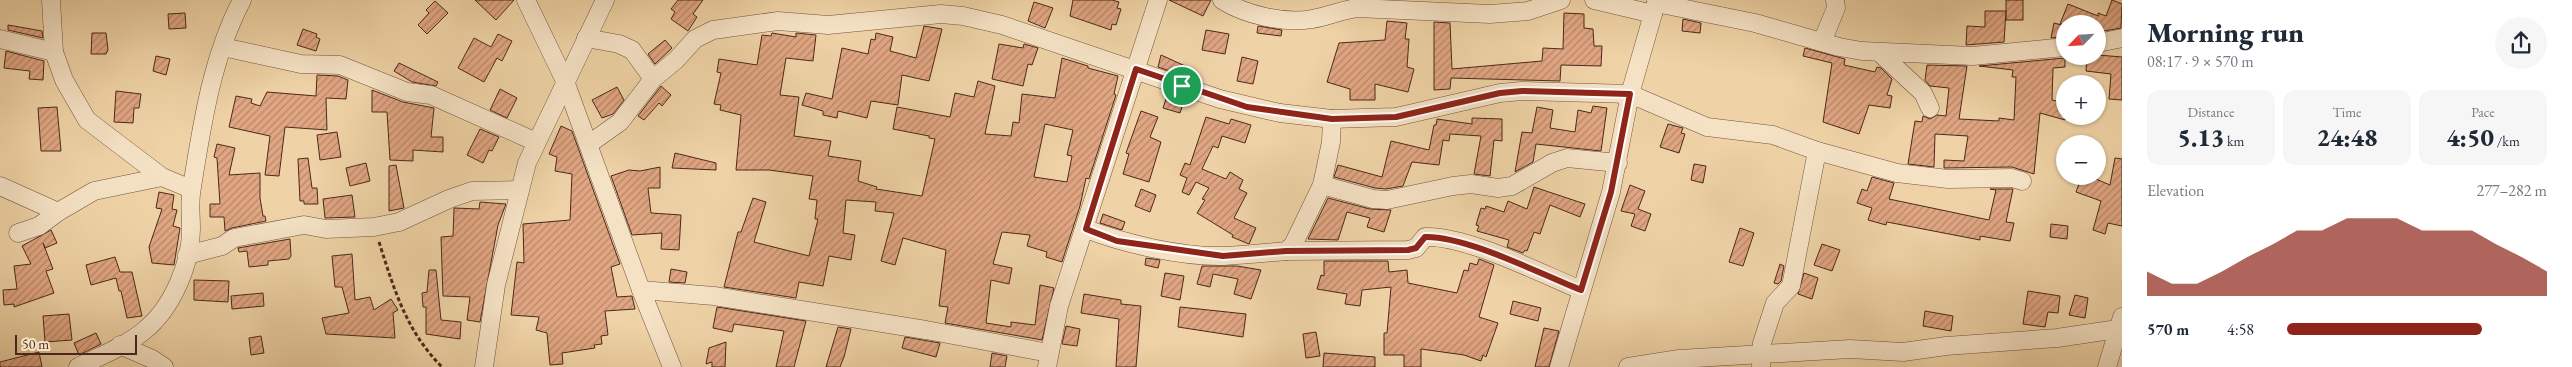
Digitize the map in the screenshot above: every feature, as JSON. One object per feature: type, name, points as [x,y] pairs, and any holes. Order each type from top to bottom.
[{"type":"street","points":[[50,0],[54,52],[64,80],[86,120],[162,177],[191,189]]},
{"type":"street","points":[[78,367],[145,330],[163,310],[182,276],[191,230],[189,210],[191,189],[208,95],[233,18],[242,0]]},
{"type":"street","points":[[526,0],[566,81],[641,290],[672,367]]},
{"type":"street","points":[[484,367],[496,284],[520,190],[536,142],[605,0]]},
{"type":"street","points":[[641,290],[714,296],[926,330],[1048,360],[1059,306],[1086,229],[1158,0]]},
{"type":"street","points":[[1222,0],[1276,19],[1311,20],[1343,5],[1366,9],[1490,14],[1528,11],[1561,0]]},
{"type":"street","points":[[1594,0],[1655,6],[1755,23],[1822,42],[1880,53],[1973,56],[2056,48]]},
{"type":"street","points":[[1822,42],[1836,8],[1836,0]]},
{"type":"street","points":[[1559,367],[1618,163],[1630,94],[1655,6]]},
{"type":"street","points":[[589,144],[620,122],[653,79],[676,60],[695,39],[713,30],[778,21],[828,26],[928,13],[982,19],[1247,107],[1332,119],[1396,117],[1500,93],[1522,91],[1630,94],[1707,127],[1773,135],[1816,151],[1897,173],[1948,179],[2012,178],[2022,181]]},
{"type":"street","points":[[586,38],[619,44],[632,50],[653,79]]},
{"type":"street","points":[[2106,41],[2122,38]]},
{"type":"street","points":[[0,39],[54,52]]},
{"type":"street","points":[[223,47],[301,64],[340,65],[407,92],[431,95],[536,142]]},
{"type":"street","points":[[1880,53],[1923,93],[1930,108]]},
{"type":"street","points":[[1286,251],[1294,245],[1322,185],[1332,119]]},
{"type":"street","points":[[1761,361],[1762,343],[1775,303],[1791,286],[1816,151]]},
{"type":"street","points":[[1322,185],[1373,199],[1387,200],[1453,186],[1471,184],[1498,188],[1512,186],[1552,163],[1567,158],[1618,163]]},
{"type":"street","points":[[18,234],[39,226],[58,212],[94,191],[162,177]]},
{"type":"street","points":[[0,186],[58,212]]},
{"type":"street","points":[[187,255],[222,246],[234,238],[304,225],[326,229],[374,228],[399,222],[449,199],[472,191],[520,190]]},
{"type":"street","points":[[1086,229],[1117,241],[1223,256],[1286,251],[1408,250],[1416,248],[1425,237],[1447,239],[1467,244],[1581,290]]},
{"type":"street","points":[[1628,367],[1679,358],[1761,361],[1850,349],[1903,352],[1946,346],[2057,338],[2120,323],[2107,367]]},
{"type":"street","points":[[120,345],[156,364]]},
{"type":"path","points":[[374,228],[409,325],[428,353],[442,367]]},
{"type":"building","points":[[475,0],[514,0],[496,20]]},
{"type":"building","points":[[678,0],[703,0],[693,14],[697,17],[688,31],[671,19],[675,12],[671,9]]},
{"type":"building","points":[[1073,0],[1112,0],[1119,2],[1117,8],[1121,9],[1116,25],[1112,24],[1111,30],[1070,16]]},
{"type":"building","points":[[1169,0],[1211,0],[1203,16]]},
{"type":"building","points":[[2006,0],[2023,0],[2023,20],[2006,20]]},
{"type":"building","points":[[2112,0],[2122,4],[2121,28],[2106,31],[2106,16]]},
{"type":"building","points":[[435,1],[448,13],[427,34],[418,25],[429,13],[426,10]]},
{"type":"building","points":[[1034,2],[1053,8],[1045,28],[1028,21]]},
{"type":"building","points":[[2068,4],[2096,15],[2064,15]]},
{"type":"building","points":[[1985,11],[2006,11],[2004,42],[1966,45],[1967,26],[1985,27]]},
{"type":"building","points":[[185,13],[186,28],[169,29],[168,14]]},
{"type":"building","points":[[1564,13],[1584,14],[1584,28],[1593,29],[1594,46],[1602,46],[1601,66],[1561,65],[1560,81],[1451,78],[1450,89],[1434,90],[1434,22],[1450,23],[1452,69],[1542,61],[1543,48],[1563,49]]},
{"type":"building","points":[[1683,19],[1701,23],[1700,33],[1682,31]]},
{"type":"building","points":[[1387,21],[1407,23],[1405,39],[1409,39],[1407,67],[1414,69],[1408,92],[1375,84],[1375,100],[1350,100],[1350,89],[1327,82],[1339,43],[1385,40]]},
{"type":"building","points":[[2054,23],[2056,24],[2056,38],[2051,38]]},
{"type":"building","points":[[8,25],[42,31],[43,38],[8,30]]},
{"type":"building","points":[[924,26],[942,29],[929,81],[902,75],[898,105],[871,101],[867,118],[838,111],[837,118],[823,115],[823,111],[802,105],[806,93],[832,99],[842,48],[868,54],[871,39],[875,40],[876,33],[893,37],[890,51],[916,58]]},
{"type":"building","points":[[1258,26],[1282,30],[1281,36],[1257,33]]},
{"type":"building","points":[[303,29],[317,34],[316,37],[320,39],[316,51],[297,45]]},
{"type":"building","points":[[1206,30],[1229,34],[1225,54],[1202,50]]},
{"type":"building","points":[[92,33],[106,33],[108,50],[106,54],[91,54]]},
{"type":"building","points":[[772,33],[796,37],[796,33],[816,35],[813,61],[786,58],[780,95],[799,97],[794,136],[831,141],[828,156],[861,161],[858,181],[877,187],[876,189],[922,196],[935,139],[929,138],[929,136],[893,129],[897,107],[950,117],[955,93],[974,97],[978,81],[995,86],[985,134],[1011,136],[1013,122],[1019,123],[1022,94],[1055,98],[1062,58],[1088,66],[1088,68],[1118,76],[1114,94],[1116,95],[1089,179],[1086,178],[1080,206],[1062,262],[1046,257],[1047,252],[1027,246],[1030,235],[1002,232],[993,264],[1012,268],[1009,284],[991,280],[986,323],[1011,327],[1011,322],[1035,325],[1040,285],[1054,288],[1042,340],[945,323],[948,307],[939,306],[946,250],[903,238],[895,265],[881,261],[894,213],[875,211],[876,202],[846,200],[843,233],[855,235],[851,260],[829,256],[823,286],[799,282],[796,298],[724,287],[738,232],[741,232],[753,198],[766,202],[754,242],[809,256],[818,219],[815,219],[817,200],[809,199],[813,176],[769,170],[736,170],[741,115],[720,110],[721,105],[714,104],[721,73],[717,72],[719,59],[757,65],[762,35],[771,36]],"holes":[[[1045,124],[1073,130],[1067,155],[1072,156],[1067,182],[1034,177]]]},
{"type":"building","points":[[498,34],[512,41],[502,61],[497,58],[484,82],[458,68],[474,38],[491,47]]},
{"type":"building","points":[[665,40],[672,48],[655,64],[648,54]]},
{"type":"building","points":[[999,44],[1023,48],[1024,44],[1038,48],[1032,65],[1028,64],[1023,86],[992,79]]},
{"type":"building","points":[[1805,48],[1845,59],[1844,65],[1875,72],[1877,67],[1881,68],[1892,79],[1887,95],[1892,96],[1890,108],[1869,105],[1859,134],[1823,122],[1832,63],[1803,56]]},
{"type":"building","points":[[6,51],[44,61],[43,80],[29,79],[30,71],[4,68]]},
{"type":"building","points":[[1161,55],[1194,70],[1191,78],[1158,67]]},
{"type":"building","points":[[156,56],[170,59],[166,75],[153,71]]},
{"type":"building","points":[[2106,56],[2122,57],[2122,100],[2109,99],[2111,74],[2086,71],[2086,65],[2106,65]]},
{"type":"building","points":[[1242,57],[1258,61],[1253,84],[1237,81]]},
{"type":"building","points":[[2056,59],[2056,65],[2065,65],[2065,67],[2053,68],[2052,100],[2056,101],[2056,117],[2040,113],[2034,174],[2012,167],[1944,168],[1944,160],[1964,161],[1968,136],[1935,134],[1934,167],[1908,164],[1915,121],[1922,122],[1923,116],[1930,119],[1937,115],[1946,116],[1949,88],[1930,86],[1925,80],[1927,65],[1967,66],[1959,119],[1999,121],[1999,118],[2014,120],[2016,77],[2012,77],[2013,70],[1979,66]]},
{"type":"building","points":[[399,63],[438,82],[436,86],[412,82],[394,71]]},
{"type":"building","points":[[317,75],[338,76],[348,80],[346,99],[326,98],[327,130],[285,127],[279,176],[265,175],[270,136],[229,127],[236,96],[252,99],[251,103],[260,106],[267,92],[316,96]]},
{"type":"building","points":[[661,86],[671,95],[662,106],[659,103],[644,120],[638,116]]},
{"type":"building","points":[[617,87],[624,100],[613,114],[602,118],[592,100]]},
{"type":"building","points":[[500,89],[517,98],[507,118],[490,110]]},
{"type":"building","points":[[372,90],[403,102],[434,108],[431,137],[443,137],[443,152],[413,150],[413,161],[390,160],[387,112],[372,112]]},
{"type":"building","points":[[116,91],[141,94],[139,108],[134,108],[133,123],[114,122]]},
{"type":"building","points":[[1168,93],[1185,98],[1180,113],[1163,108]]},
{"type":"building","points":[[1593,106],[1607,108],[1601,151],[1536,144],[1533,162],[1515,172],[1522,132],[1532,133],[1537,107],[1553,110],[1550,128],[1575,132],[1578,110],[1591,113]]},
{"type":"building","points":[[57,107],[61,151],[41,151],[38,108]]},
{"type":"building","points":[[1141,111],[1158,117],[1150,137],[1161,142],[1149,182],[1123,174],[1129,154],[1126,153]]},
{"type":"building","points":[[1206,117],[1229,124],[1231,119],[1251,125],[1245,143],[1222,136],[1218,148],[1213,146],[1202,169],[1226,179],[1230,172],[1243,180],[1239,189],[1247,193],[1234,218],[1256,228],[1249,244],[1232,237],[1233,235],[1197,213],[1205,200],[1202,199],[1209,188],[1196,182],[1189,195],[1182,192],[1187,178],[1180,175],[1185,163],[1190,165]]},
{"type":"building","points":[[1472,118],[1502,119],[1502,141],[1494,140],[1490,176],[1474,174],[1481,136],[1450,134],[1449,141],[1443,140],[1439,165],[1412,162],[1403,186],[1386,189],[1375,188],[1334,177],[1338,165],[1382,177],[1391,141],[1429,150],[1437,119],[1472,124]]},
{"type":"building","points":[[1668,124],[1683,128],[1681,133],[1685,134],[1679,153],[1660,147]]},
{"type":"building","points":[[561,126],[572,131],[620,264],[611,267],[617,297],[632,296],[635,309],[605,311],[608,335],[601,336],[602,344],[594,345],[595,348],[562,353],[563,364],[550,365],[547,333],[536,330],[539,317],[511,315],[517,262],[524,263],[523,224],[570,220],[572,174],[555,171],[557,157],[549,154]]},
{"type":"building","points":[[480,129],[499,137],[492,151],[489,150],[483,163],[467,155]]},
{"type":"building","points":[[337,132],[341,157],[320,160],[317,135]]},
{"type":"building","points":[[217,144],[235,148],[229,175],[260,173],[260,198],[263,216],[265,216],[266,221],[225,231],[224,217],[210,217],[210,204],[220,204],[217,158],[214,157]]},
{"type":"building","points":[[675,153],[716,163],[716,170],[672,168]]},
{"type":"building","points":[[308,158],[312,188],[317,188],[318,204],[304,204],[304,201],[300,201],[298,159]]},
{"type":"building","points":[[2115,158],[2122,159],[2122,226],[2108,223],[2105,234],[2093,230],[2101,201],[2076,192],[2079,185],[2106,185],[2106,183],[2110,185]]},
{"type":"building","points":[[366,163],[370,181],[350,186],[346,168]]},
{"type":"building","points":[[1694,164],[1706,166],[1703,183],[1691,180]]},
{"type":"building","points":[[396,165],[404,208],[389,211],[389,166]]},
{"type":"building","points":[[660,167],[660,188],[648,188],[651,213],[681,215],[679,250],[661,249],[662,233],[632,235],[611,176],[629,170],[640,171]]},
{"type":"building","points":[[1872,177],[1894,183],[1889,199],[1989,220],[1996,190],[1990,189],[2013,189],[2006,222],[2014,223],[2010,241],[1980,236],[1980,240],[1887,222],[1886,225],[1868,220],[1872,208],[1857,203],[1862,189],[1867,191]]},
{"type":"building","points":[[1630,185],[1645,191],[1638,209],[1651,214],[1645,231],[1631,226],[1635,214],[1621,211]]},
{"type":"building","points":[[1534,187],[1585,204],[1580,217],[1550,205],[1540,234],[1534,232],[1527,251],[1525,250],[1523,253],[1507,247],[1509,240],[1477,231],[1479,226],[1476,225],[1481,208],[1485,209],[1486,206],[1504,212],[1508,201],[1527,209]]},
{"type":"building","points":[[1141,189],[1156,195],[1150,212],[1135,206]]},
{"type":"building","points":[[159,192],[174,195],[172,209],[177,210],[173,226],[180,228],[174,265],[152,263],[149,247],[162,209],[156,208]]},
{"type":"building","points":[[352,195],[355,217],[325,218],[323,199]]},
{"type":"building","points":[[1328,198],[1370,209],[1391,210],[1384,232],[1367,227],[1370,218],[1347,212],[1338,240],[1308,239]]},
{"type":"building","points":[[480,202],[506,204],[498,225],[480,322],[467,320],[470,297],[443,296],[441,237],[453,236],[454,208],[479,209]]},
{"type":"building","points":[[1103,214],[1125,222],[1122,230],[1100,223]]},
{"type":"building","points":[[2051,224],[2068,226],[2067,239],[2050,237]]},
{"type":"building","points":[[1740,228],[1754,233],[1743,266],[1729,262]]},
{"type":"building","points":[[51,230],[57,243],[45,248],[43,243],[53,269],[46,271],[54,293],[14,307],[14,304],[4,305],[3,290],[17,289],[14,266],[31,264],[22,246]]},
{"type":"building","points":[[290,239],[291,256],[289,259],[268,261],[268,265],[249,267],[247,251],[239,252],[238,248]]},
{"type":"building","points":[[1822,244],[1840,250],[1832,271],[1814,265]]},
{"type":"building","points":[[352,254],[355,300],[370,297],[374,310],[391,299],[398,310],[393,313],[395,338],[326,334],[322,318],[349,313],[342,287],[335,287],[332,256]]},
{"type":"building","points":[[115,257],[120,272],[132,272],[142,316],[127,318],[116,278],[91,285],[86,265]]},
{"type":"building","points":[[1146,258],[1160,260],[1158,268],[1145,265]]},
{"type":"building","points":[[1479,259],[1494,265],[1479,317],[1498,323],[1486,357],[1483,355],[1481,361],[1464,355],[1421,349],[1421,367],[1404,367],[1404,355],[1384,355],[1384,333],[1387,333],[1391,287],[1362,290],[1360,306],[1345,304],[1347,294],[1317,289],[1321,275],[1324,276],[1324,261],[1388,261],[1389,272],[1407,270],[1408,283],[1457,293],[1464,270],[1468,271],[1470,263],[1477,265]]},
{"type":"building","points":[[1780,264],[1784,266],[1781,281],[1778,284],[1774,283]]},
{"type":"building","points":[[1202,266],[1237,266],[1261,270],[1251,299],[1234,294],[1238,279],[1213,274],[1210,287],[1197,284]]},
{"type":"building","points":[[671,269],[687,272],[685,283],[669,282]]},
{"type":"building","points":[[429,270],[436,270],[441,320],[461,322],[460,339],[426,334],[426,307],[423,307],[422,293],[427,292]]},
{"type":"building","points":[[1165,273],[1184,276],[1180,300],[1161,296]]},
{"type":"building","points":[[1804,273],[1818,278],[1812,299],[1798,294]]},
{"type":"building","points":[[194,280],[229,281],[228,302],[194,300]]},
{"type":"building","points":[[2028,291],[2060,296],[2058,313],[2048,312],[2045,327],[2023,324]]},
{"type":"building","points":[[263,293],[264,306],[232,309],[231,296]]},
{"type":"building","points":[[1084,294],[1121,300],[1121,304],[1141,306],[1136,367],[1116,367],[1119,319],[1081,313]]},
{"type":"building","points":[[2075,295],[2088,298],[2085,318],[2069,315]]},
{"type":"building","points":[[1513,301],[1541,308],[1538,321],[1510,314]]},
{"type":"building","points":[[717,307],[806,321],[794,367],[776,367],[784,331],[734,324],[732,332],[713,328]]},
{"type":"building","points":[[1180,307],[1246,314],[1243,337],[1178,327]]},
{"type":"building","points":[[1925,311],[1953,316],[1951,331],[1923,326]]},
{"type":"building","points":[[69,314],[72,340],[45,342],[43,316]]},
{"type":"building","points":[[1066,326],[1080,329],[1077,346],[1062,344]]},
{"type":"building","points":[[838,327],[851,329],[844,357],[840,367],[826,367]]},
{"type":"building","points":[[1544,328],[1559,331],[1549,367],[1535,367]]},
{"type":"building","points":[[1316,332],[1320,356],[1306,358],[1303,334]]},
{"type":"building","points":[[96,333],[101,344],[79,355],[74,343]]},
{"type":"building","points":[[261,336],[264,353],[251,355],[249,338]]},
{"type":"building","points":[[905,337],[940,343],[936,357],[902,348]]},
{"type":"building","points":[[726,342],[725,367],[712,367],[712,362],[706,364],[709,348]]},
{"type":"building","points":[[39,352],[42,367],[0,367],[0,362]]},
{"type":"building","points":[[992,353],[1007,356],[1005,367],[990,367]]},
{"type":"building","points":[[1324,353],[1375,357],[1375,367],[1323,367]]},
{"type":"route","points":[[1136,69],[1182,86],[1220,100],[1247,107],[1332,119],[1396,117],[1417,114],[1500,93],[1522,91],[1630,94],[1611,192],[1581,290],[1467,244],[1432,237],[1425,237],[1420,240],[1413,250],[1286,251],[1223,256],[1117,241],[1086,229],[1136,69]]}]
